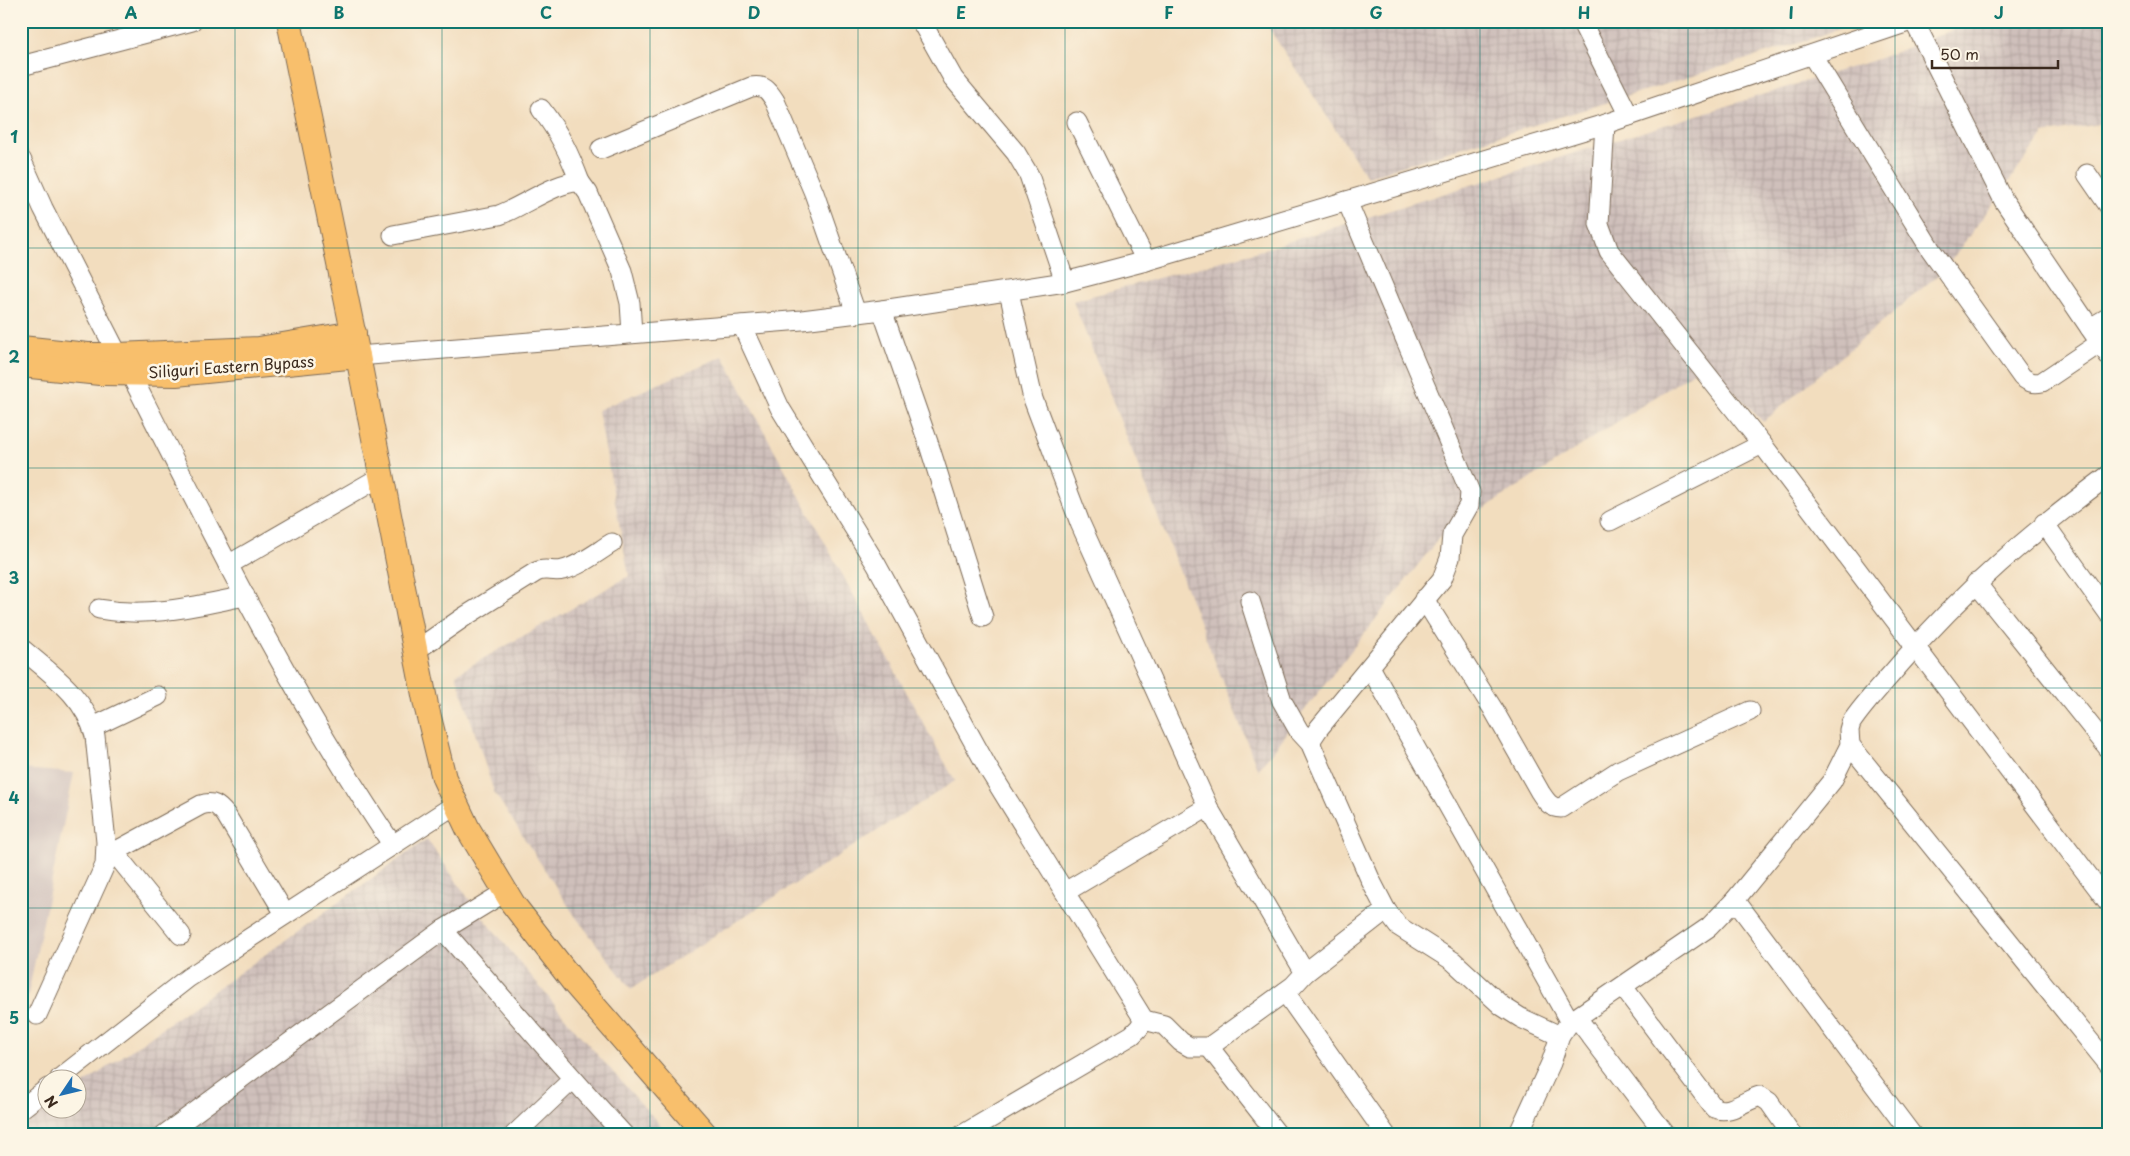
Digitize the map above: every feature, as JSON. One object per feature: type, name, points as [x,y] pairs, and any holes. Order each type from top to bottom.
[{"type":"main road","points":[[289,21],[356,344],[426,705],[444,778],[468,829],[505,892],[575,984],[706,1135]]},
{"type":"main road","name":"Siliguri Eastern Bypass","points":[[21,365],[100,373],[124,364],[259,349],[356,344]]},
{"type":"main road","name":"Siliguri Eastern Bypass","points":[[21,348],[88,355],[124,364]]},
{"type":"street","points":[[21,66],[192,21]]},
{"type":"street","points":[[920,21],[953,78],[1016,153],[1029,175],[1065,282]]},
{"type":"street","points":[[1581,21],[1629,116]]},
{"type":"street","points":[[356,344],[632,333],[742,325],[882,310],[1065,282],[1146,261],[1605,124],[1913,21],[2004,201],[2100,343]]},
{"type":"street","points":[[1812,54],[1931,250],[2022,377],[2036,384],[2042,382],[2100,343],[2109,317]]},
{"type":"street","points":[[601,149],[751,88],[761,86],[767,89],[775,101],[814,193],[856,313]]},
{"type":"street","points":[[541,110],[558,130],[622,271],[630,303],[632,333]]},
{"type":"street","points":[[1077,122],[1146,261]]},
{"type":"street","points":[[1605,124],[1599,224],[1609,251],[1762,444],[1914,648],[2109,903]]},
{"type":"street","points":[[21,159],[43,208],[228,565],[348,778],[392,844]]},
{"type":"street","points":[[2088,174],[2109,206]]},
{"type":"street","points":[[393,235],[499,215],[512,211],[564,184],[580,182]]},
{"type":"street","points":[[1311,744],[1313,735],[1442,579],[1447,570],[1452,535],[1469,505],[1470,492],[1347,201]]},
{"type":"street","points":[[1009,292],[1033,399],[1080,523],[1208,807],[1305,973]]},
{"type":"street","points":[[882,310],[929,444],[983,617]]},
{"type":"street","points":[[742,325],[780,408],[876,564],[989,770],[1144,1020],[1164,1025],[1181,1042],[1190,1047],[1209,1047],[1293,986],[1305,973],[1386,910]]},
{"type":"street","points":[[1610,521],[1762,444]]},
{"type":"street","points":[[228,565],[382,476]]},
{"type":"street","points":[[1518,1135],[1569,1025],[1709,927],[1735,900],[1832,781],[1850,746],[1849,730],[1851,723],[1914,648],[1976,583],[2044,523],[2108,476]]},
{"type":"street","points":[[2044,523],[2109,614]]},
{"type":"street","points":[[415,651],[464,617],[541,569],[564,570],[575,566],[612,543]]},
{"type":"street","points":[[1976,583],[2109,749]]},
{"type":"street","points":[[99,609],[138,613],[170,610],[245,596]]},
{"type":"street","points":[[1424,599],[1493,709],[1540,792],[1554,808],[1561,808],[1618,771],[1750,710]]},
{"type":"street","points":[[1250,601],[1282,702],[1288,715],[1311,744],[1386,910],[1398,926],[1453,961],[1502,1006],[1521,1018],[1569,1025]]},
{"type":"street","points":[[21,648],[72,693],[84,708],[93,727],[110,854],[37,1015]]},
{"type":"street","points":[[1370,667],[1478,856],[1569,1025],[1666,1135]]},
{"type":"street","points":[[93,727],[158,696]]},
{"type":"street","points":[[1850,746],[2109,1066]]},
{"type":"street","points":[[110,854],[209,802],[218,806],[226,815],[286,914]]},
{"type":"street","points":[[73,1068],[188,978],[456,804]]},
{"type":"street","points":[[1065,892],[1208,807]]},
{"type":"street","points":[[110,854],[181,935]]},
{"type":"street","points":[[164,1135],[443,930],[505,892]]},
{"type":"street","points":[[1735,900],[1912,1135]]},
{"type":"street","points":[[443,930],[549,1050],[572,1080],[624,1135]]},
{"type":"street","points":[[1622,987],[1714,1108],[1720,1111],[1728,1110],[1760,1096],[1769,1102],[1792,1135]]},
{"type":"street","points":[[1285,992],[1386,1135]]},
{"type":"street","points":[[962,1135],[1132,1035],[1144,1020]]},
{"type":"street","points":[[1209,1047],[1278,1135]]},
{"type":"street","points":[[514,1135],[572,1080]]},
{"type":"street","points":[[21,1109],[38,1096]]},
{"type":"shaded area","points":[[1264,21],[1861,21],[1802,42],[1367,177]]},
{"type":"shaded area","points":[[1975,21],[2109,21],[2109,122],[2044,134],[1944,270],[1763,422],[1706,364],[1439,538],[1258,770],[1073,301],[1255,252],[1878,59]]},
{"type":"shaded area","points":[[723,356],[955,781],[631,989],[575,916],[494,792],[456,674],[629,576],[598,410]]},
{"type":"shaded area","points":[[21,769],[74,773],[26,1004],[21,1010]]},
{"type":"shaded area","points":[[427,839],[473,905],[572,1026],[669,1135],[21,1135],[21,1128],[38,1116],[38,1118],[88,1118],[88,1081]]}]
